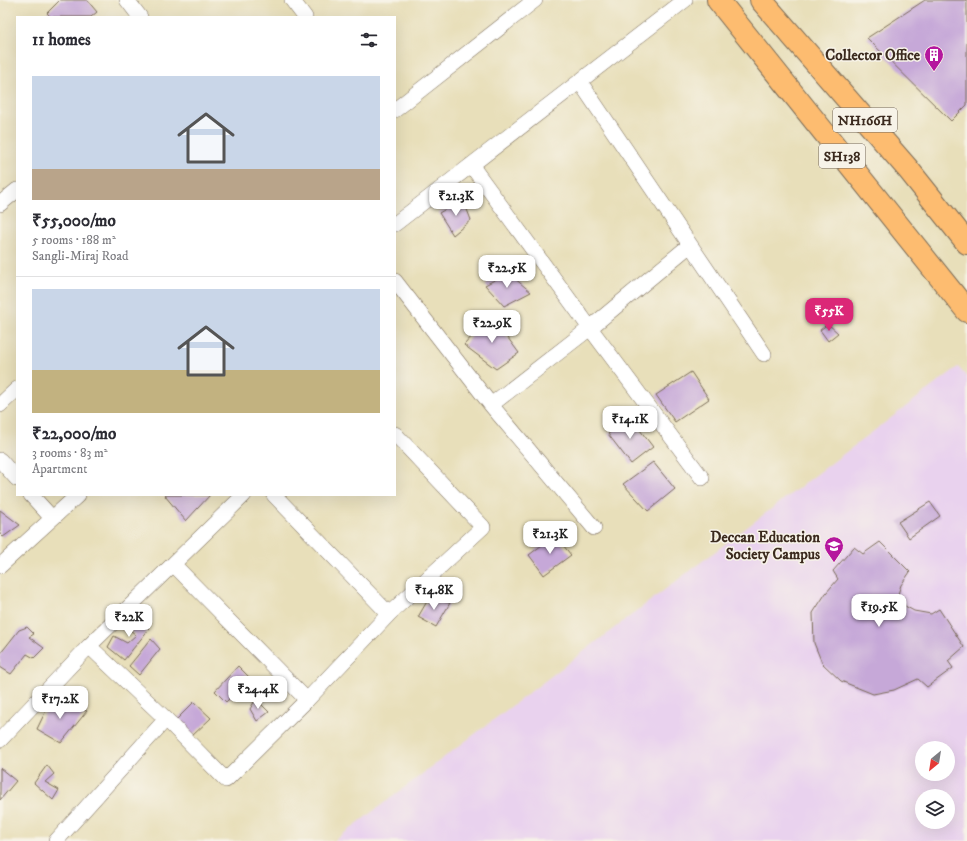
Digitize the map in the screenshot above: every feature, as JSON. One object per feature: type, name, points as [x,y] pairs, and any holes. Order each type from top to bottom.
[{"type":"highway","name":"SH138","points":[[718,0],[967,311]]},
{"type":"highway","name":"NH166H","points":[[761,0],[908,170],[967,242]]},
{"type":"street","points":[[127,0],[139,16]]},
{"type":"street","points":[[292,0],[304,16]]},
{"type":"street","points":[[396,109],[535,0]]},
{"type":"street","points":[[396,223],[685,0]]},
{"type":"street","points":[[580,82],[764,354]]},
{"type":"street","points":[[471,165],[702,478]]},
{"type":"street","points":[[0,204],[16,191]]},
{"type":"street","points":[[491,405],[590,328],[690,245]]},
{"type":"street","points":[[396,282],[491,405],[594,528]]},
{"type":"street","points":[[0,405],[16,390]]},
{"type":"street","points":[[89,646],[166,719],[226,780],[307,700],[389,614],[483,528],[396,435]]},
{"type":"street","points":[[0,460],[16,478]]},
{"type":"street","points":[[32,496],[52,518]]},
{"type":"street","points":[[0,566],[77,496]]},
{"type":"street","points":[[0,740],[89,646],[243,496]]},
{"type":"street","points":[[275,496],[389,614]]},
{"type":"street","points":[[173,564],[307,700]]},
{"type":"street","points":[[56,841],[166,719]]},
{"type":"shaded area","name":"Deccan Education Society Campus","points":[[958,367],[967,377],[967,841],[334,841]]},
{"type":"building","points":[[60,0],[87,0],[97,12],[92,16],[50,16],[47,13]]},
{"type":"building","name":"Collector Office","points":[[925,0],[967,0],[967,105],[951,121],[867,38]]},
{"type":"building","points":[[463,199],[471,220],[453,235],[439,213]]},
{"type":"building","points":[[508,273],[531,292],[504,306],[485,285]]},
{"type":"building","points":[[491,315],[519,353],[496,369],[464,345]]},
{"type":"building","points":[[828,324],[838,333],[828,341],[820,330]]},
{"type":"building","points":[[691,372],[709,399],[675,422],[656,395]]},
{"type":"building","points":[[630,417],[653,447],[631,464],[608,434]]},
{"type":"building","points":[[653,462],[675,489],[648,511],[623,484]]},
{"type":"building","points":[[165,496],[209,496],[186,521]]},
{"type":"building","points":[[930,502],[940,516],[909,538],[898,522]]},
{"type":"building","points":[[0,510],[20,525],[3,537],[0,534]]},
{"type":"building","points":[[555,535],[571,555],[544,575],[529,555]]},
{"type":"building","points":[[880,542],[910,572],[901,585],[898,594],[905,606],[914,611],[931,614],[939,609],[964,647],[948,661],[953,668],[927,687],[918,679],[894,690],[873,694],[841,681],[822,663],[814,643],[813,613],[826,593],[838,579],[833,571],[854,547],[863,554]]},
{"type":"building","points":[[429,598],[450,603],[436,627],[418,617]]},
{"type":"building","points":[[133,614],[149,629],[124,660],[108,647],[114,636],[127,643],[136,635],[123,624]]},
{"type":"building","points":[[27,627],[34,634],[29,637],[44,648],[34,658],[27,654],[11,674],[0,667],[0,654],[19,630]]},
{"type":"building","points":[[151,639],[160,649],[139,675],[129,666]]},
{"type":"building","points":[[238,666],[249,677],[243,682],[250,687],[240,695],[235,693],[226,702],[215,691]]},
{"type":"building","points":[[52,698],[87,711],[61,743],[37,729]]},
{"type":"building","points":[[256,699],[269,712],[257,721],[250,709]]},
{"type":"building","points":[[194,702],[211,718],[191,737],[176,723],[177,719]]},
{"type":"building","points":[[47,765],[54,774],[45,782],[59,790],[53,800],[34,783]]},
{"type":"building","points":[[0,768],[16,781],[0,800]]},
{"type":"place","name":"Collector Office","points":[[934,72]]},
{"type":"place","name":"Deccan Education Society Campus","points":[[834,563]]}]
